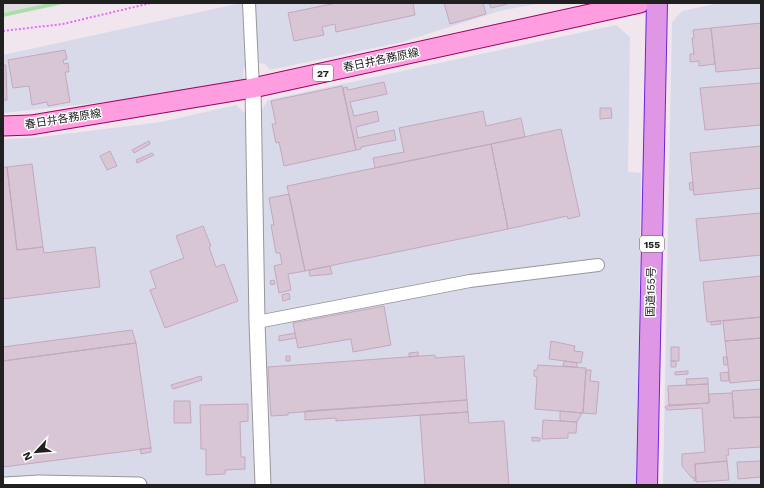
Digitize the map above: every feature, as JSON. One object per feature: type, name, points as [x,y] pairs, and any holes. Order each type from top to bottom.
[{"type":"highway","name":"国道155号","points":[[647,485],[657,3]]},
{"type":"main road","name":"春日井各務原線","points":[[3,126],[31,126],[253,88],[640,3]]},
{"type":"street","points":[[249,3],[253,88],[257,322],[263,485]]},
{"type":"street","points":[[257,322],[470,281],[598,265]]},
{"type":"street","points":[[4,485],[140,485]]},
{"type":"path","points":[[3,31],[63,24],[151,3]]},
{"type":"shaded area","points":[[3,3],[70,3],[3,17]]},
{"type":"shaded area","points":[[241,3],[541,3],[500,11],[402,42],[270,70],[265,64],[258,63],[243,69],[244,83],[152,97],[3,113],[3,55]]},
{"type":"shaded area","points":[[720,3],[761,3],[761,485],[663,485],[672,22],[682,11]]},
{"type":"shaded area","points":[[616,25],[630,37],[628,172],[641,173],[637,485],[3,485],[3,139],[32,138],[161,122],[236,105],[244,112],[260,112],[268,100]]},
{"type":"building","points":[[336,3],[413,3],[415,15],[336,32],[335,24],[322,27],[324,35],[294,41],[288,13]]},
{"type":"building","points":[[444,3],[483,3],[486,14],[450,24]]},
{"type":"building","points":[[489,3],[511,3],[491,8]]},
{"type":"building","points":[[761,23],[761,68],[716,72],[711,28]]},
{"type":"building","points":[[711,28],[715,64],[699,66],[699,61],[690,62],[690,54],[694,54],[692,38],[694,38],[693,30]]},
{"type":"building","points":[[65,50],[67,59],[63,60],[64,64],[68,63],[69,72],[65,72],[70,102],[48,106],[47,102],[32,105],[29,86],[13,88],[8,60]]},
{"type":"building","points":[[3,65],[6,65],[7,100],[3,100]]},
{"type":"building","points":[[384,82],[387,94],[350,102],[354,116],[377,111],[379,121],[356,127],[358,138],[394,130],[396,140],[361,147],[361,149],[356,150],[343,88],[347,87],[348,90]]},
{"type":"building","points":[[761,83],[761,125],[705,130],[700,88]]},
{"type":"building","points":[[342,86],[356,150],[284,166],[279,142],[276,143],[272,124],[276,124],[271,101]]},
{"type":"building","points":[[600,108],[611,108],[612,118],[600,119]]},
{"type":"building","points":[[483,111],[486,126],[521,118],[525,137],[375,168],[373,158],[404,152],[399,128]]},
{"type":"building","points":[[561,129],[580,216],[568,219],[567,216],[508,229],[491,144]]},
{"type":"building","points":[[149,141],[150,144],[134,153],[132,150]]},
{"type":"building","points":[[491,144],[508,229],[305,271],[287,186]]},
{"type":"building","points":[[761,146],[761,188],[694,195],[690,153]]},
{"type":"building","points":[[110,151],[117,166],[107,170],[100,156]]},
{"type":"building","points":[[152,153],[154,155],[137,163],[136,160]]},
{"type":"building","points":[[32,164],[43,247],[17,250],[7,167]]},
{"type":"building","points":[[3,167],[7,167],[17,250],[43,247],[44,253],[95,247],[100,287],[3,299]]},
{"type":"building","points":[[693,182],[693,190],[690,190],[689,183]]},
{"type":"building","points":[[289,194],[305,271],[288,274],[291,290],[279,293],[274,266],[282,264],[280,253],[276,253],[271,225],[274,225],[269,198]]},
{"type":"building","points":[[761,213],[761,255],[700,261],[696,219]]},
{"type":"building","points":[[203,226],[211,246],[209,247],[216,267],[224,264],[238,301],[165,328],[150,290],[156,288],[150,271],[184,258],[176,236]]},
{"type":"building","points":[[330,266],[332,274],[310,276],[309,270]]},
{"type":"building","points":[[761,276],[761,317],[707,322],[703,282]]},
{"type":"building","points":[[274,280],[275,284],[271,285],[270,281]]},
{"type":"building","points":[[289,293],[290,299],[283,301],[282,295]]},
{"type":"building","points":[[384,306],[391,345],[353,352],[351,339],[298,348],[293,323]]},
{"type":"building","points":[[761,317],[761,338],[725,341],[723,321]]},
{"type":"building","points":[[720,321],[721,324],[711,325],[711,322]]},
{"type":"building","points":[[132,330],[136,343],[3,361],[3,347]]},
{"type":"building","points":[[295,333],[296,338],[279,341],[279,336]]},
{"type":"building","points":[[761,338],[761,380],[730,383],[725,341]]},
{"type":"building","points":[[551,341],[575,346],[574,351],[583,352],[581,363],[549,359]]},
{"type":"building","points":[[136,343],[151,448],[3,467],[3,361]]},
{"type":"building","points":[[671,347],[679,347],[679,361],[671,361]]},
{"type":"building","points":[[418,352],[418,356],[409,357],[409,353]]},
{"type":"building","points":[[435,355],[435,358],[464,356],[467,400],[288,413],[288,415],[271,416],[268,367]]},
{"type":"building","points":[[286,356],[290,356],[290,361],[286,361]]},
{"type":"building","points":[[723,357],[727,357],[728,365],[724,365]]},
{"type":"building","points":[[564,361],[577,363],[577,367],[563,366]]},
{"type":"building","points":[[671,361],[676,361],[676,367],[671,367]]},
{"type":"building","points":[[538,365],[586,368],[583,413],[535,409],[537,377],[534,376],[534,370],[537,370]]},
{"type":"building","points":[[586,370],[591,370],[590,381],[599,382],[596,414],[583,413]]},
{"type":"building","points":[[688,371],[688,374],[675,375],[675,372]]},
{"type":"building","points":[[728,372],[729,381],[721,381],[720,373]]},
{"type":"building","points":[[201,376],[202,380],[173,389],[171,385]]},
{"type":"building","points":[[708,378],[708,384],[687,385],[686,379]]},
{"type":"building","points":[[708,384],[709,403],[669,406],[668,386]]},
{"type":"building","points":[[761,389],[761,417],[734,418],[732,391]]},
{"type":"building","points":[[732,393],[734,418],[761,417],[761,447],[728,449],[729,455],[726,455],[727,461],[695,464],[696,480],[694,481],[694,477],[692,478],[682,466],[682,454],[705,452],[702,408],[667,410],[665,407],[669,405],[709,403],[709,394]]},
{"type":"building","points":[[467,400],[468,412],[336,421],[336,418],[305,420],[305,411]]},
{"type":"building","points":[[174,401],[190,401],[191,423],[174,423]]},
{"type":"building","points":[[248,404],[248,421],[240,422],[241,457],[245,457],[245,469],[225,470],[225,474],[206,475],[206,449],[201,449],[200,405]]},
{"type":"building","points":[[560,411],[582,413],[577,422],[560,421]]},
{"type":"building","points":[[468,412],[469,423],[504,421],[509,485],[425,485],[420,415]]},
{"type":"building","points":[[543,420],[577,422],[576,433],[568,433],[568,438],[542,439]]},
{"type":"building","points":[[532,437],[540,438],[540,441],[532,441]]},
{"type":"building","points":[[151,448],[151,452],[141,454],[140,449]]},
{"type":"building","points":[[727,461],[729,480],[696,482],[695,464]]},
{"type":"building","points":[[761,461],[761,477],[738,479],[737,462]]},
{"type":"waterway","points":[[3,15],[58,3]]}]
